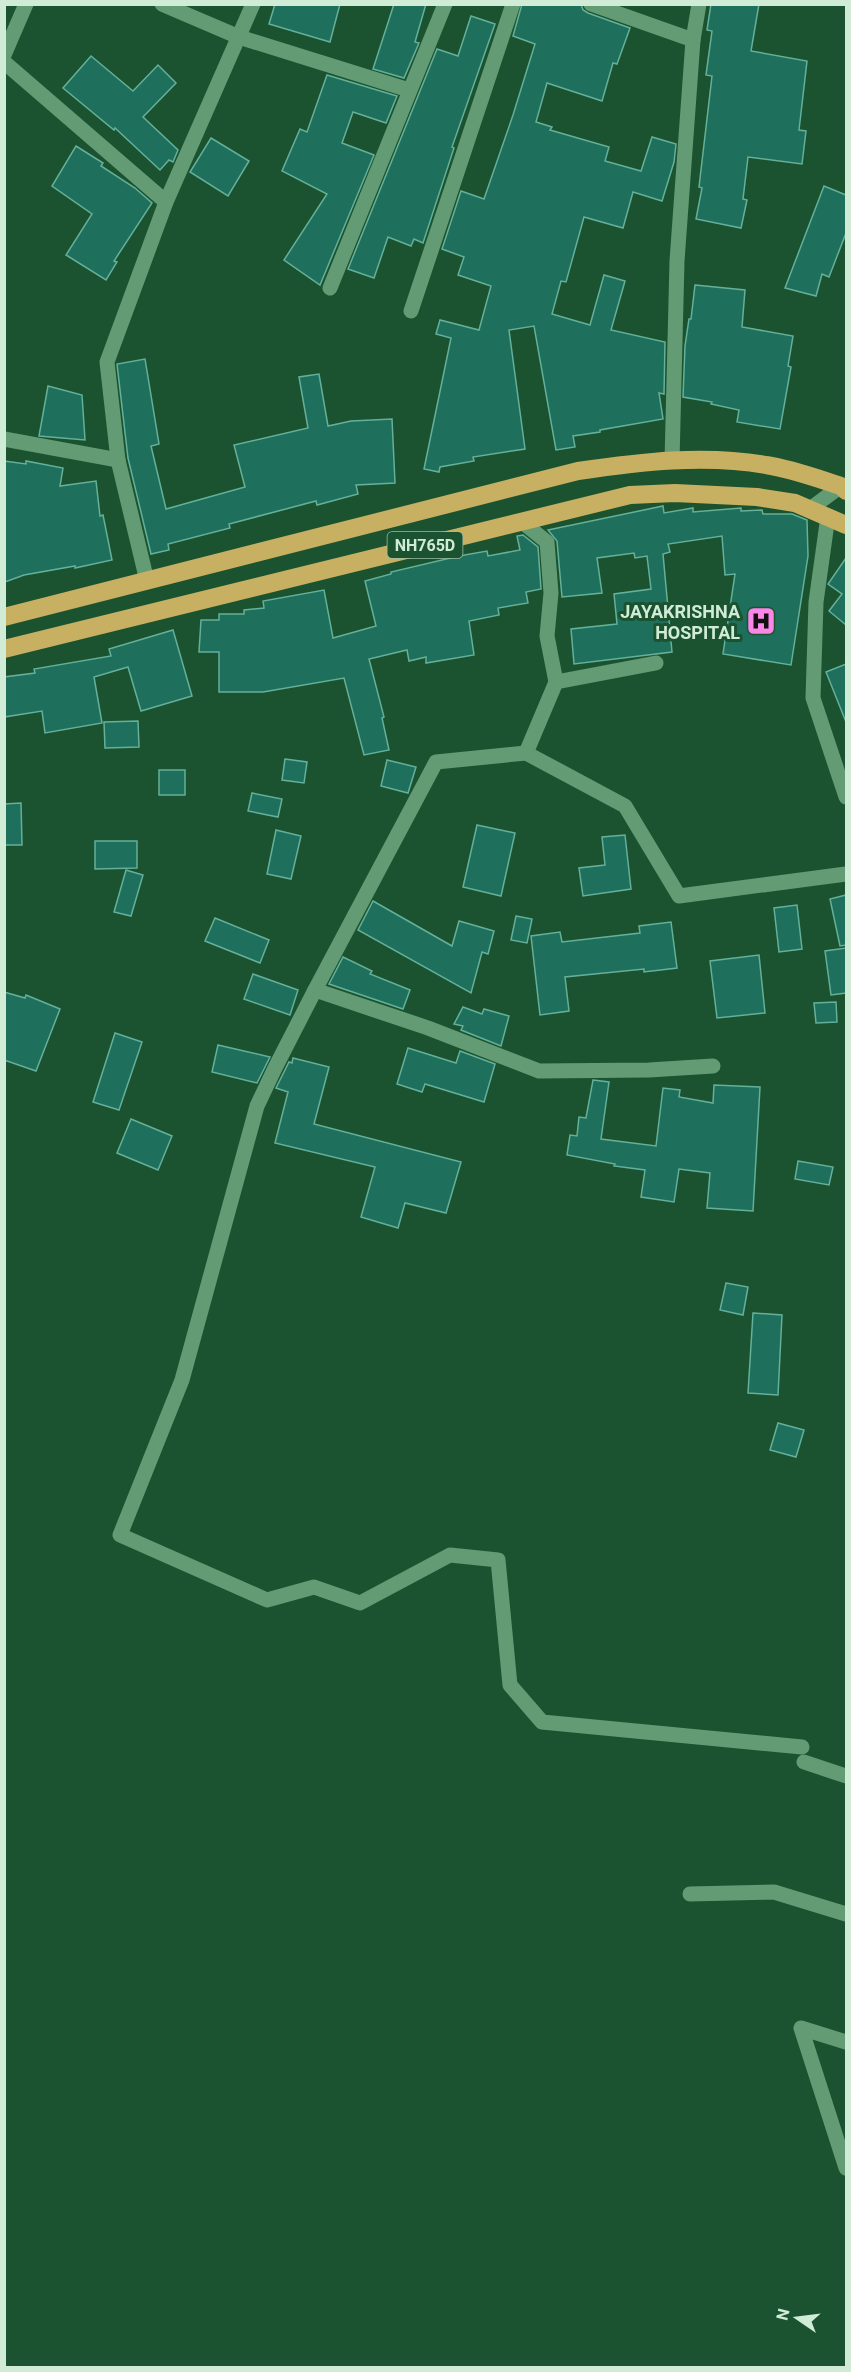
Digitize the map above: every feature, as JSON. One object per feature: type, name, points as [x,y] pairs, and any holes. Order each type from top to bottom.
[{"type":"highway","name":"NH765D","points":[[4,617],[578,471],[624,464],[716,460],[767,465],[845,487]]},
{"type":"highway","name":"NH765D","points":[[4,649],[630,495],[675,493],[757,497],[795,503],[846,525]]},
{"type":"street","points":[[4,55],[26,4]]},
{"type":"street","points":[[162,4],[239,37],[409,90]]},
{"type":"street","points":[[147,581],[117,460],[107,362],[166,202],[253,4]]},
{"type":"street","points":[[330,288],[445,4]]},
{"type":"street","points":[[411,311],[513,4]]},
{"type":"street","points":[[591,4],[693,40]]},
{"type":"street","points":[[672,461],[677,261],[693,40],[699,4]]},
{"type":"street","points":[[4,62],[166,202]]},
{"type":"street","points":[[4,439],[117,460]]},
{"type":"street","points":[[810,509],[845,487]]},
{"type":"street","points":[[828,516],[816,602],[813,698],[846,797]]},
{"type":"street","points":[[521,521],[547,542],[551,593],[547,636],[556,682],[526,753]]},
{"type":"street","points":[[556,682],[656,663]]},
{"type":"street","points":[[846,874],[679,896],[625,806],[526,753],[436,762],[315,990],[257,1106],[182,1380],[120,1536],[267,1600],[314,1587],[360,1603],[450,1556],[498,1560],[510,1685],[542,1722],[803,1754],[846,1776]]},
{"type":"street","points":[[315,990],[428,1028],[539,1071],[649,1070],[713,1066]]},
{"type":"street","points":[[690,1894],[774,1892],[846,1914]]},
{"type":"street","points":[[846,2042],[801,2028],[846,2168]]},
{"type":"building","points":[[275,4],[340,4],[330,42],[269,24]]},
{"type":"building","points":[[394,4],[426,4],[415,42],[419,43],[404,78],[373,69]]},
{"type":"building","points":[[522,4],[581,4],[583,10],[588,13],[630,28],[617,64],[613,63],[602,101],[547,83],[536,122],[552,127],[550,130],[609,147],[605,161],[641,171],[652,137],[676,144],[674,162],[662,201],[633,192],[623,228],[584,217],[566,282],[561,281],[552,314],[590,325],[604,275],[625,281],[611,330],[665,342],[664,394],[659,393],[663,419],[573,436],[575,447],[556,450],[534,326],[509,330],[525,449],[473,457],[474,461],[440,467],[439,472],[424,469],[451,338],[436,334],[440,320],[479,330],[491,286],[458,275],[464,257],[442,249],[461,191],[484,199],[513,115],[535,44],[513,36]]},
{"type":"building","points":[[711,4],[759,4],[751,51],[807,61],[799,130],[806,131],[802,164],[748,157],[743,199],[747,200],[741,228],[696,219],[702,188],[699,187],[712,76],[706,75],[712,31],[707,30]]},
{"type":"building","points":[[471,16],[495,24],[452,147],[454,148],[423,243],[414,239],[411,246],[388,237],[374,278],[348,269],[437,49],[458,56]]},
{"type":"building","points":[[91,56],[133,91],[158,65],[176,83],[143,117],[178,150],[173,162],[169,160],[160,170],[115,128],[114,130],[63,88]]},
{"type":"building","points":[[327,75],[397,96],[386,123],[353,112],[342,143],[374,155],[320,285],[284,260],[327,194],[282,171],[300,129],[307,132]]},
{"type":"building","points":[[211,138],[249,161],[228,196],[190,172]]},
{"type":"building","points":[[76,146],[103,163],[101,166],[135,188],[152,203],[114,261],[117,262],[106,280],[66,255],[92,214],[52,186]]},
{"type":"building","points":[[824,186],[846,195],[846,233],[829,277],[822,274],[816,296],[785,288]]},
{"type":"building","points":[[695,285],[745,290],[742,327],[793,336],[788,366],[791,367],[780,429],[737,422],[739,410],[683,397],[685,346]]},
{"type":"building","points":[[145,359],[159,444],[151,446],[166,509],[245,487],[234,445],[308,428],[299,377],[319,374],[328,426],[351,421],[392,419],[395,483],[356,485],[358,494],[317,505],[316,501],[229,524],[230,528],[168,544],[169,550],[151,554],[128,458],[117,364]]},
{"type":"building","points":[[48,386],[82,395],[85,440],[39,436]]},
{"type":"building","points":[[4,461],[26,464],[26,461],[63,468],[60,486],[96,481],[100,516],[103,515],[112,560],[24,575],[5,582]]},
{"type":"building","points":[[663,506],[664,513],[693,508],[693,512],[741,508],[741,511],[762,510],[763,514],[792,514],[807,520],[808,556],[791,665],[723,654],[735,574],[725,575],[722,536],[668,544],[670,552],[663,554],[672,652],[574,664],[571,629],[617,624],[614,594],[651,589],[647,556],[635,558],[634,553],[597,558],[602,593],[562,597],[557,541],[548,530]]},
{"type":"building","points":[[523,535],[538,547],[541,589],[526,592],[528,603],[498,608],[499,615],[469,621],[474,655],[426,663],[426,657],[409,661],[407,650],[369,659],[384,717],[382,718],[389,750],[364,755],[344,678],[263,692],[219,692],[219,652],[199,652],[201,620],[219,620],[219,614],[244,614],[244,610],[264,608],[263,601],[324,590],[333,638],[376,626],[365,581],[391,574],[391,572],[459,556],[487,551],[488,556],[520,550],[517,536]]},
{"type":"building","points":[[846,558],[846,625],[829,611],[842,594],[828,584]]},
{"type":"building","points":[[173,630],[192,696],[141,711],[128,667],[94,677],[102,723],[45,733],[42,711],[4,717],[4,677],[35,673],[34,669],[111,656],[109,649]]},
{"type":"building","points":[[846,664],[846,722],[826,672]]},
{"type":"building","points":[[138,721],[139,747],[105,748],[104,722]]},
{"type":"building","points":[[285,759],[307,762],[304,783],[282,780]]},
{"type":"building","points":[[387,760],[416,767],[408,793],[381,786]]},
{"type":"building","points":[[159,770],[185,770],[185,795],[159,795]]},
{"type":"building","points":[[252,793],[282,799],[278,817],[248,811]]},
{"type":"building","points":[[21,803],[22,845],[4,845],[4,804]]},
{"type":"building","points":[[477,825],[515,833],[501,896],[463,887]]},
{"type":"building","points":[[276,830],[301,836],[291,879],[267,874]]},
{"type":"building","points":[[625,835],[631,889],[583,896],[579,868],[605,865],[602,837]]},
{"type":"building","points":[[95,841],[137,841],[137,868],[95,869]]},
{"type":"building","points":[[126,870],[143,875],[131,916],[114,912]]},
{"type":"building","points":[[846,895],[846,945],[840,946],[830,899]]},
{"type":"building","points":[[373,901],[452,946],[459,921],[494,931],[488,954],[482,952],[471,993],[358,930]]},
{"type":"building","points":[[797,905],[802,949],[779,952],[774,908]]},
{"type":"building","points":[[516,916],[532,919],[527,943],[511,940]]},
{"type":"building","points":[[215,918],[269,940],[260,963],[205,941]]},
{"type":"building","points":[[671,922],[677,968],[565,977],[569,1011],[540,1015],[531,936],[560,932],[562,942],[640,933],[639,926]]},
{"type":"building","points":[[846,948],[846,993],[831,995],[825,951]]},
{"type":"building","points":[[759,955],[765,1013],[717,1018],[710,961]]},
{"type":"building","points":[[343,957],[372,971],[370,974],[410,990],[403,1009],[329,984]]},
{"type":"building","points":[[253,974],[298,990],[290,1015],[244,999]]},
{"type":"building","points":[[4,992],[25,998],[26,995],[60,1009],[36,1071],[4,1060]]},
{"type":"building","points":[[836,1002],[837,1022],[816,1023],[814,1003]]},
{"type":"building","points":[[463,1007],[482,1014],[484,1009],[509,1016],[501,1046],[461,1030],[463,1026],[454,1024]]},
{"type":"building","points":[[115,1033],[142,1042],[119,1110],[93,1102]]},
{"type":"building","points":[[218,1045],[270,1057],[257,1083],[212,1072]]},
{"type":"building","points":[[408,1048],[456,1063],[460,1051],[495,1064],[484,1102],[425,1084],[422,1092],[397,1084]]},
{"type":"building","points":[[293,1058],[329,1067],[314,1124],[461,1162],[446,1213],[405,1203],[398,1228],[361,1217],[375,1167],[275,1143],[288,1092],[276,1088]]},
{"type":"building","points":[[593,1080],[609,1082],[601,1139],[656,1146],[663,1088],[680,1090],[679,1097],[713,1103],[714,1085],[760,1087],[753,1211],[707,1208],[710,1173],[679,1169],[674,1202],[641,1197],[645,1170],[614,1166],[615,1164],[567,1155],[570,1135],[577,1136],[579,1117],[586,1118]]},
{"type":"building","points":[[131,1119],[172,1136],[158,1170],[117,1153]]},
{"type":"building","points":[[798,1161],[833,1167],[829,1185],[795,1179]]},
{"type":"building","points":[[726,1283],[748,1287],[743,1315],[720,1310]]},
{"type":"building","points":[[753,1313],[782,1315],[778,1395],[748,1393]]},
{"type":"building","points":[[778,1423],[804,1430],[796,1457],[770,1450]]},
{"type":"place","name":"JAYAKRISHNA HOSPITAL","points":[[761,621]]}]
